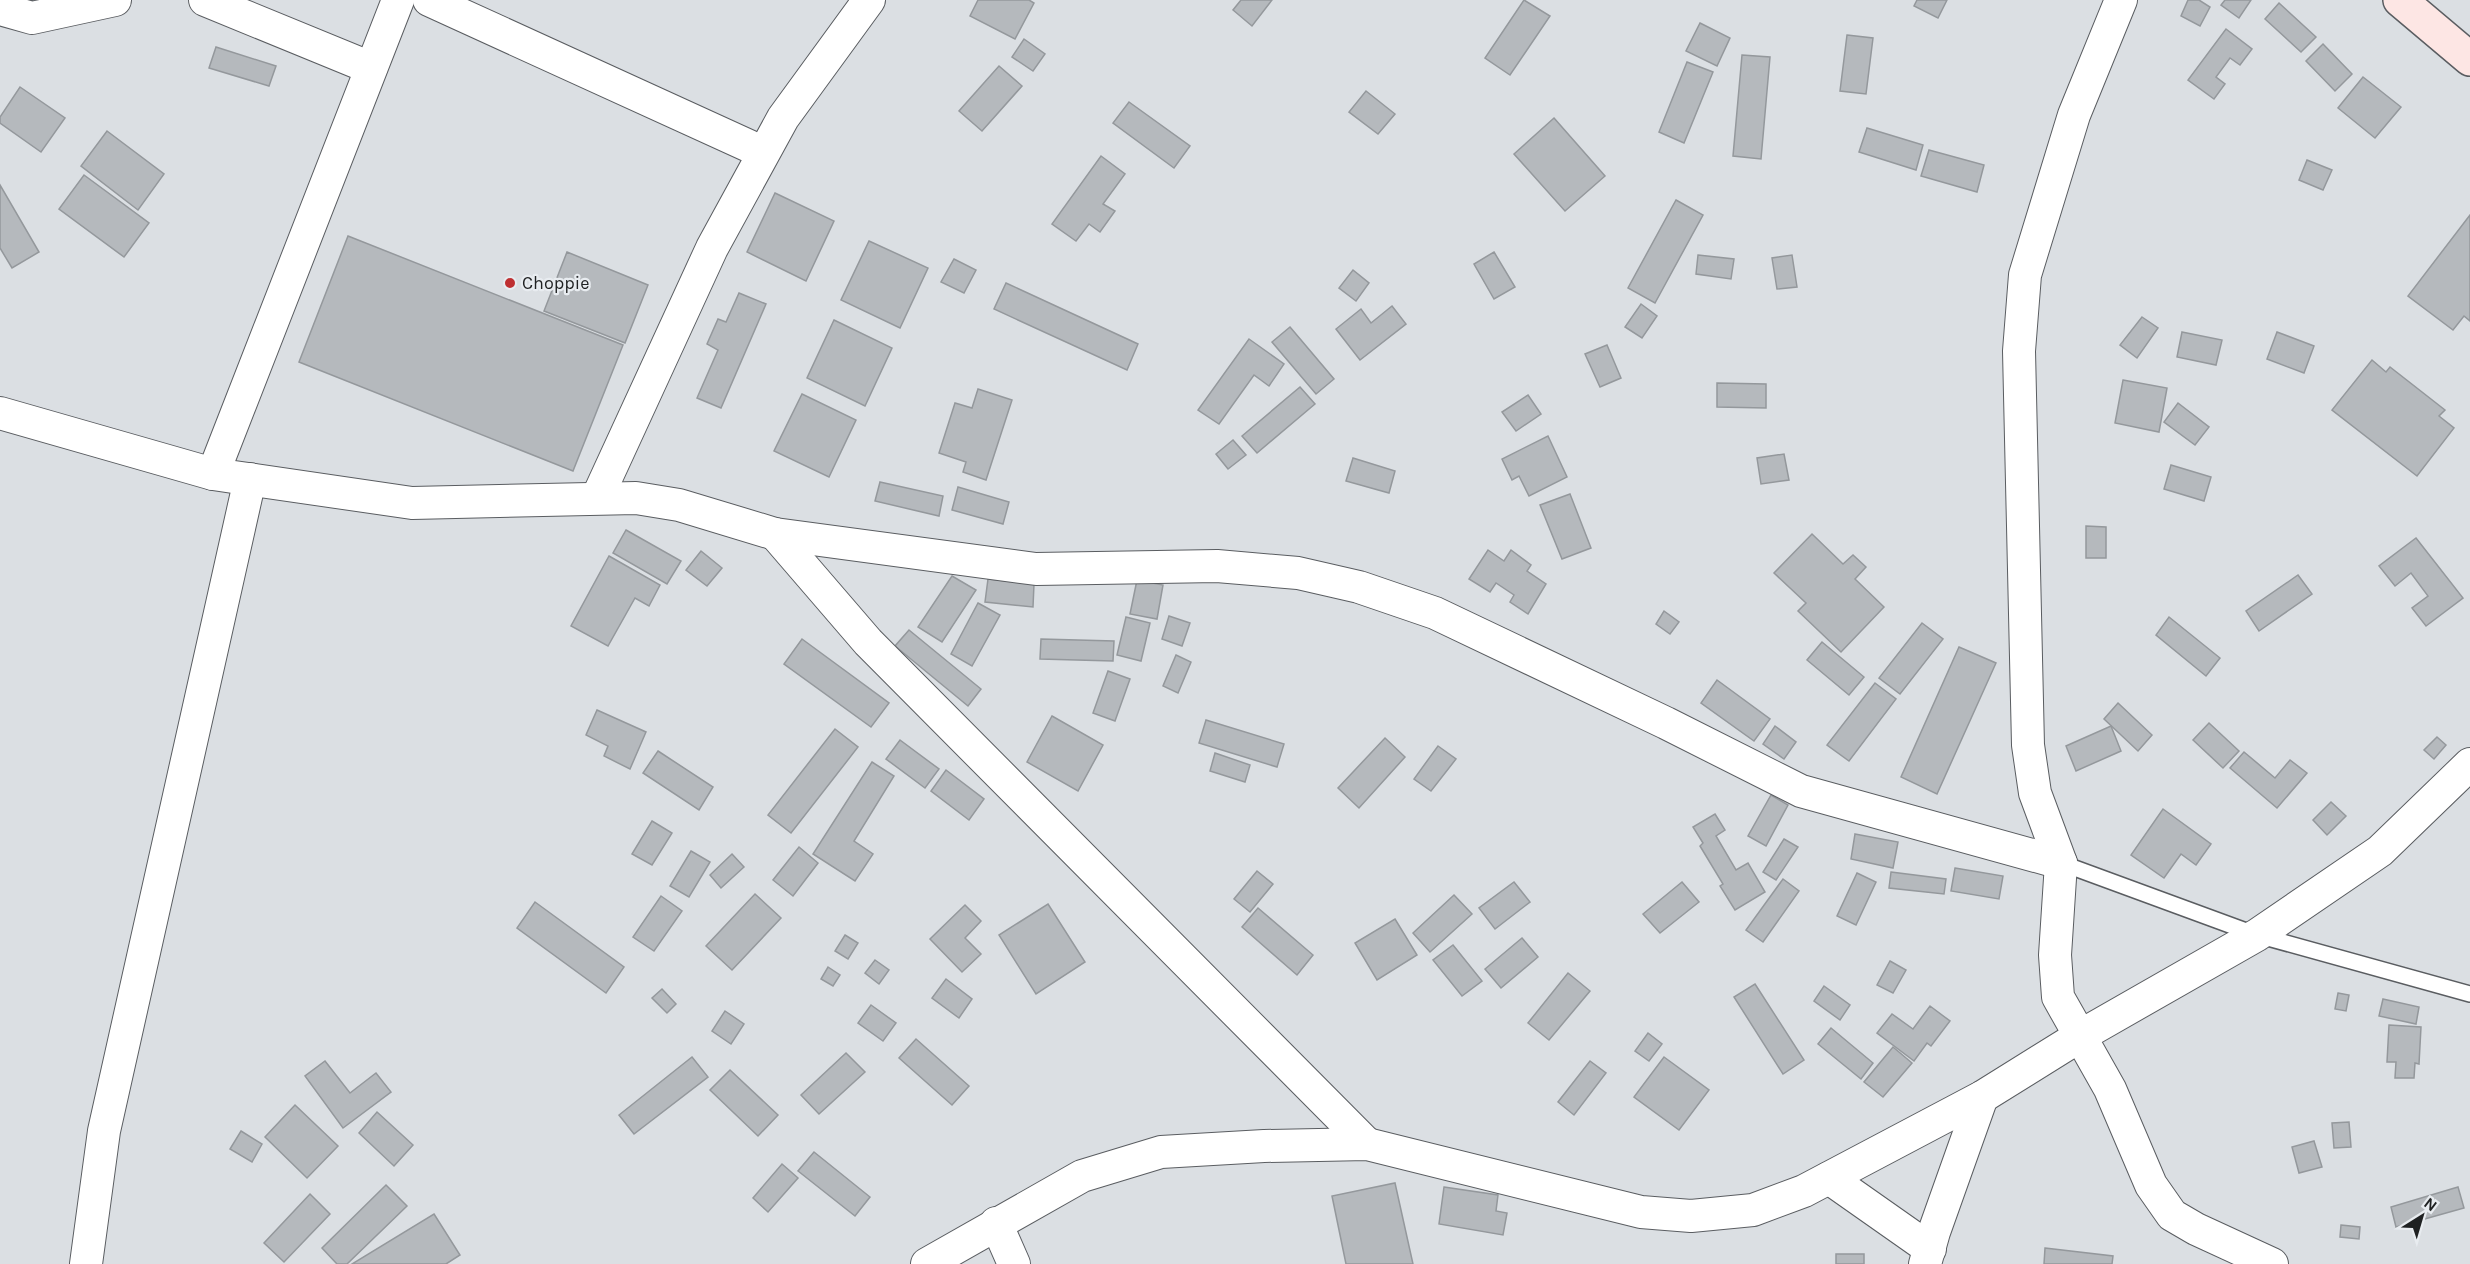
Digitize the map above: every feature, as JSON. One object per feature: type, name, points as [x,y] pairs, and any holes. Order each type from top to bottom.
[{"type":"street","points":[[0,9],[33,18],[115,0]]},
{"type":"street","points":[[205,0],[370,68]]},
{"type":"street","points":[[213,474],[398,0]]},
{"type":"street","points":[[429,0],[749,146]]},
{"type":"street","points":[[597,498],[712,248],[783,118],[869,0]]},
{"type":"street","points":[[2121,0],[2074,115],[2025,275],[2021,318],[2019,363],[2028,745],[2035,794],[2061,863],[2055,956],[2058,997],[2110,1089],[2151,1185],[2172,1215],[2196,1229],[2272,1264]]},
{"type":"street","points":[[2400,0],[2470,59]]},
{"type":"street","points":[[0,413],[213,474],[412,503],[505,503],[636,498],[679,505],[775,534],[1036,569],[1217,566],[1298,573],[1359,587],[1435,613],[1666,723],[1801,791],[2061,863]]},
{"type":"street","points":[[86,1264],[104,1131],[250,479]]},
{"type":"street","points":[[775,534],[868,642],[1367,1144]]},
{"type":"street","points":[[927,1264],[1082,1176],[1161,1152],[1264,1146],[1367,1144],[1641,1212],[1691,1216],[1753,1210],[1804,1191],[1982,1097],[2080,1036],[2257,935],[2380,850],[2470,764]]},
{"type":"street","points":[[1829,1178],[1928,1256],[1982,1097]]},
{"type":"street","points":[[996,1223],[1014,1264]]},
{"type":"lane","points":[[2061,863],[2257,935],[2470,994]]},
{"type":"building","points":[[978,0],[1029,0],[1034,3],[1015,39],[970,16]]},
{"type":"building","points":[[1241,0],[1272,0],[1252,26],[1233,10]]},
{"type":"building","points":[[1524,0],[1550,16],[1510,75],[1485,58]]},
{"type":"building","points":[[1917,0],[1947,0],[1938,18],[1914,6]]},
{"type":"building","points":[[2188,0],[2199,0],[2210,7],[2200,26],[2181,16]]},
{"type":"building","points":[[2225,0],[2251,0],[2239,18],[2221,5]]},
{"type":"building","points":[[2279,3],[2316,37],[2301,52],[2265,19]]},
{"type":"building","points":[[1700,23],[1730,38],[1717,66],[1686,51]]},
{"type":"building","points":[[2226,29],[2252,49],[2240,65],[2230,58],[2216,77],[2225,84],[2214,99],[2188,80]]},
{"type":"building","points":[[1847,35],[1873,38],[1866,94],[1840,91]]},
{"type":"building","points":[[1024,39],[1045,54],[1033,71],[1012,57]]},
{"type":"building","points":[[2323,44],[2352,74],[2335,91],[2306,61]]},
{"type":"building","points":[[216,47],[276,66],[269,86],[209,68]]},
{"type":"building","points":[[1742,55],[1770,57],[1761,159],[1733,156]]},
{"type":"building","points":[[1687,62],[1713,72],[1684,143],[1659,132]]},
{"type":"building","points":[[999,66],[1022,86],[982,131],[959,111]]},
{"type":"building","points":[[2363,77],[2401,107],[2375,138],[2338,108]]},
{"type":"building","points":[[20,87],[65,118],[41,152],[0,123],[0,117]]},
{"type":"building","points":[[1366,91],[1395,114],[1378,134],[1349,112]]},
{"type":"building","points":[[1129,102],[1190,146],[1174,168],[1113,123]]},
{"type":"building","points":[[1554,118],[1605,176],[1565,211],[1514,154]]},
{"type":"building","points":[[1867,128],[1923,145],[1916,170],[1859,152]]},
{"type":"building","points":[[107,131],[164,174],[138,210],[81,166]]},
{"type":"building","points":[[1929,150],[1984,165],[1977,192],[1921,176]]},
{"type":"building","points":[[1101,156],[1125,174],[1103,204],[1115,211],[1100,232],[1089,224],[1076,241],[1052,224]]},
{"type":"building","points":[[2307,160],[2332,170],[2323,190],[2299,180]]},
{"type":"building","points":[[84,175],[149,223],[124,257],[59,209]]},
{"type":"building","points":[[0,185],[39,252],[12,268],[0,248]]},
{"type":"building","points":[[775,193],[834,221],[806,281],[747,252]]},
{"type":"building","points":[[1676,200],[1703,215],[1655,303],[1628,288]]},
{"type":"building","points":[[2470,215],[2470,321],[2464,316],[2453,330],[2408,296]]},
{"type":"building","points":[[348,236],[623,345],[573,471],[299,362]]},
{"type":"building","points":[[869,241],[928,268],[900,328],[841,300]]},
{"type":"building","points":[[567,252],[648,285],[625,343],[544,311]]},
{"type":"building","points":[[1494,252],[1515,287],[1494,299],[1474,264]]},
{"type":"building","points":[[1698,255],[1734,259],[1731,279],[1696,274]]},
{"type":"building","points":[[1792,255],[1797,287],[1777,289],[1772,258]]},
{"type":"building","points":[[954,259],[976,270],[964,293],[941,282]]},
{"type":"building","points":[[1353,270],[1369,283],[1356,301],[1339,288]]},
{"type":"building","points":[[1006,283],[1138,344],[1127,370],[994,309]]},
{"type":"building","points":[[739,293],[766,304],[721,408],[697,398],[718,350],[707,344],[718,319],[726,322]]},
{"type":"building","points":[[1641,304],[1657,316],[1642,338],[1625,327]]},
{"type":"building","points":[[1392,306],[1406,324],[1360,360],[1336,329],[1361,309],[1371,323]]},
{"type":"building","points":[[2142,317],[2158,328],[2137,358],[2120,345]]},
{"type":"building","points":[[834,320],[892,348],[865,406],[807,378]]},
{"type":"building","points":[[1290,327],[1334,379],[1316,394],[1272,342]]},
{"type":"building","points":[[2182,332],[2222,340],[2216,365],[2177,357]]},
{"type":"building","points":[[2277,332],[2314,346],[2304,373],[2267,359]]},
{"type":"building","points":[[1249,339],[1284,364],[1269,386],[1254,375],[1219,424],[1198,410]]},
{"type":"building","points":[[1607,345],[1621,378],[1600,387],[1585,354]]},
{"type":"building","points":[[2372,360],[2386,372],[2390,367],[2445,410],[2439,416],[2454,428],[2417,476],[2332,410]]},
{"type":"building","points":[[2123,380],[2167,388],[2159,432],[2115,423]]},
{"type":"building","points":[[1717,383],[1766,384],[1766,408],[1717,407]]},
{"type":"building","points":[[1300,387],[1315,404],[1257,453],[1242,436]]},
{"type":"building","points":[[978,389],[1012,400],[986,480],[963,472],[966,462],[939,453],[955,403],[972,408]]},
{"type":"building","points":[[802,394],[856,420],[829,477],[774,451]]},
{"type":"building","points":[[1528,395],[1541,414],[1516,431],[1502,412]]},
{"type":"building","points":[[2178,403],[2209,427],[2195,445],[2164,422]]},
{"type":"building","points":[[1548,436],[1567,477],[1529,496],[1519,476],[1512,480],[1502,459]]},
{"type":"building","points":[[1233,440],[1246,455],[1228,469],[1216,454]]},
{"type":"building","points":[[1784,454],[1789,480],[1761,484],[1757,458]]},
{"type":"building","points":[[1353,458],[1395,471],[1389,493],[1346,481]]},
{"type":"building","points":[[2171,465],[2211,477],[2204,501],[2164,489]]},
{"type":"building","points":[[880,482],[943,496],[939,516],[875,501]]},
{"type":"building","points":[[958,487],[1009,502],[1003,524],[952,510]]},
{"type":"building","points":[[1570,494],[1591,548],[1562,559],[1540,505]]},
{"type":"building","points":[[2086,526],[2106,527],[2106,558],[2086,558]]},
{"type":"building","points":[[626,530],[681,561],[667,584],[613,553]]},
{"type":"building","points":[[1812,534],[1843,564],[1853,555],[1866,567],[1855,579],[1884,607],[1841,652],[1798,611],[1806,603],[1774,573]]},
{"type":"building","points":[[2416,538],[2463,598],[2426,626],[2412,608],[2428,596],[2411,573],[2395,586],[2379,566]]},
{"type":"building","points":[[1488,550],[1504,561],[1511,550],[1531,565],[1527,571],[1546,584],[1528,614],[1510,602],[1514,595],[1496,583],[1490,592],[1469,579]]},
{"type":"building","points":[[701,551],[722,568],[707,586],[686,570]]},
{"type":"building","points":[[609,556],[660,585],[649,606],[635,598],[608,646],[571,626]]},
{"type":"building","points":[[2298,575],[2312,594],[2259,631],[2246,611]]},
{"type":"building","points":[[952,576],[976,590],[942,642],[918,627]]},
{"type":"building","points":[[988,579],[1034,584],[1033,607],[985,602]]},
{"type":"building","points":[[1137,580],[1163,585],[1157,619],[1130,614]]},
{"type":"building","points":[[978,603],[1000,615],[972,666],[951,654]]},
{"type":"building","points":[[1664,611],[1679,622],[1670,634],[1656,624]]},
{"type":"building","points":[[1169,616],[1190,623],[1182,646],[1162,639]]},
{"type":"building","points":[[1126,617],[1150,623],[1141,661],[1117,655]]},
{"type":"building","points":[[2169,617],[2220,658],[2206,676],[2156,635]]},
{"type":"building","points":[[1922,623],[1943,639],[1900,694],[1879,678]]},
{"type":"building","points":[[909,630],[981,689],[968,706],[895,646]]},
{"type":"building","points":[[802,639],[889,703],[871,727],[784,664]]},
{"type":"building","points":[[1041,639],[1114,641],[1113,661],[1040,659]]},
{"type":"building","points":[[1822,642],[1864,677],[1849,695],[1807,660]]},
{"type":"building","points":[[1959,647],[1996,663],[1937,794],[1901,777]]},
{"type":"building","points":[[1176,655],[1191,662],[1178,693],[1163,686]]},
{"type":"building","points":[[1108,671],[1130,679],[1115,721],[1093,713]]},
{"type":"building","points":[[1717,680],[1770,719],[1754,741],[1701,703]]},
{"type":"building","points":[[1875,683],[1896,699],[1849,761],[1827,745]]},
{"type":"building","points":[[2118,703],[2152,735],[2138,751],[2104,719]]},
{"type":"building","points":[[597,710],[646,732],[630,769],[604,756],[608,746],[586,735]]},
{"type":"building","points":[[1052,716],[1103,745],[1078,791],[1027,762]]},
{"type":"building","points":[[1206,720],[1284,744],[1277,767],[1199,743]]},
{"type":"building","points":[[2209,723],[2239,751],[2223,768],[2193,740]]},
{"type":"building","points":[[1775,726],[1796,742],[1784,759],[1763,744]]},
{"type":"building","points":[[2111,726],[2121,751],[2076,771],[2066,746]]},
{"type":"building","points":[[835,729],[858,747],[791,833],[768,815]]},
{"type":"building","points":[[2437,737],[2446,745],[2434,759],[2424,750]]},
{"type":"building","points":[[1385,738],[1405,757],[1359,808],[1338,788]]},
{"type":"building","points":[[900,740],[939,769],[925,788],[886,759]]},
{"type":"building","points":[[1438,746],[1456,759],[1431,791],[1414,779]]},
{"type":"building","points":[[658,751],[713,787],[699,810],[643,773]]},
{"type":"building","points":[[2244,752],[2275,778],[2290,760],[2307,773],[2277,808],[2230,768]]},
{"type":"building","points":[[1215,753],[1250,765],[1245,782],[1210,771]]},
{"type":"building","points":[[872,762],[894,776],[854,841],[873,854],[855,881],[813,854]]},
{"type":"building","points":[[946,770],[984,799],[969,820],[931,791]]},
{"type":"building","points":[[1771,795],[1788,805],[1766,846],[1748,836]]},
{"type":"building","points":[[2331,802],[2346,816],[2327,835],[2313,820]]},
{"type":"building","points":[[2163,809],[2211,844],[2196,865],[2181,854],[2164,878],[2131,855]]},
{"type":"building","points":[[1715,814],[1725,830],[1716,836],[1736,870],[1748,863],[1765,892],[1735,910],[1720,886],[1723,884],[1700,846],[1703,843],[1693,827]]},
{"type":"building","points":[[652,821],[672,833],[652,865],[632,854]]},
{"type":"building","points":[[1855,834],[1898,842],[1893,868],[1851,859]]},
{"type":"building","points":[[1784,839],[1798,847],[1776,880],[1763,872]]},
{"type":"building","points":[[799,847],[818,863],[793,896],[773,880]]},
{"type":"building","points":[[691,851],[710,862],[689,897],[670,886]]},
{"type":"building","points":[[732,854],[744,867],[721,888],[710,875]]},
{"type":"building","points":[[1955,868],[2003,876],[1999,899],[1951,891]]},
{"type":"building","points":[[1257,871],[1273,884],[1250,912],[1234,899]]},
{"type":"building","points":[[1891,872],[1946,879],[1944,894],[1889,888]]},
{"type":"building","points":[[1857,873],[1876,882],[1856,925],[1837,916]]},
{"type":"building","points":[[1783,879],[1799,891],[1763,942],[1746,930]]},
{"type":"building","points":[[1514,882],[1530,902],[1495,929],[1479,908]]},
{"type":"building","points":[[1682,882],[1699,902],[1660,933],[1643,914]]},
{"type":"building","points":[[755,894],[781,918],[732,970],[706,946]]},
{"type":"building","points":[[1454,895],[1472,914],[1430,952],[1413,933]]},
{"type":"building","points":[[661,896],[682,911],[654,951],[633,937]]},
{"type":"building","points":[[535,902],[624,967],[606,993],[517,928]]},
{"type":"building","points":[[1048,904],[1085,962],[1036,994],[999,935]]},
{"type":"building","points":[[965,905],[981,921],[965,938],[981,954],[962,972],[930,939]]},
{"type":"building","points":[[1258,908],[1313,955],[1297,975],[1242,927]]},
{"type":"building","points":[[1395,919],[1417,955],[1377,980],[1355,943]]},
{"type":"building","points":[[845,935],[858,943],[848,959],[835,951]]},
{"type":"building","points":[[1522,938],[1538,957],[1501,988],[1485,969]]},
{"type":"building","points":[[1453,945],[1482,981],[1462,996],[1433,960]]},
{"type":"building","points":[[875,960],[889,970],[879,984],[865,973]]},
{"type":"building","points":[[1890,961],[1906,970],[1893,993],[1877,985]]},
{"type":"building","points":[[828,967],[840,975],[833,986],[821,979]]},
{"type":"building","points":[[1568,973],[1590,991],[1549,1040],[1528,1023]]},
{"type":"building","points":[[946,979],[972,999],[959,1018],[932,998]]},
{"type":"building","points":[[1755,984],[1804,1060],[1783,1074],[1734,997]]},
{"type":"building","points":[[1824,986],[1850,1005],[1840,1020],[1814,1001]]},
{"type":"building","points":[[662,989],[676,1004],[667,1013],[652,998]]},
{"type":"building","points":[[2338,993],[2349,995],[2346,1011],[2335,1009]]},
{"type":"building","points":[[2383,999],[2419,1007],[2416,1024],[2379,1016]]},
{"type":"building","points":[[871,1005],[896,1023],[883,1041],[858,1023]]},
{"type":"building","points":[[1930,1006],[1950,1021],[1931,1046],[1927,1043],[1914,1061],[1877,1033],[1892,1014],[1913,1029]]},
{"type":"building","points":[[725,1011],[744,1024],[731,1044],[712,1031]]},
{"type":"building","points":[[2389,1025],[2421,1027],[2419,1064],[2415,1063],[2414,1078],[2395,1078],[2396,1062],[2387,1062]]},
{"type":"building","points":[[1831,1028],[1873,1063],[1861,1079],[1818,1044]]},
{"type":"building","points":[[1648,1033],[1662,1044],[1649,1061],[1635,1051]]},
{"type":"building","points":[[916,1039],[969,1086],[952,1105],[899,1058]]},
{"type":"building","points":[[1893,1047],[1912,1063],[1883,1097],[1864,1082]]},
{"type":"building","points":[[846,1053],[865,1072],[819,1114],[801,1095]]},
{"type":"building","points":[[692,1057],[708,1077],[634,1134],[619,1115]]},
{"type":"building","points":[[1664,1057],[1709,1090],[1679,1130],[1634,1097]]},
{"type":"building","points":[[325,1061],[350,1093],[376,1073],[391,1092],[343,1128],[305,1076]]},
{"type":"building","points":[[1590,1061],[1606,1073],[1574,1115],[1558,1102]]},
{"type":"building","points":[[730,1070],[778,1115],[758,1136],[710,1090]]},
{"type":"building","points":[[295,1105],[338,1146],[307,1178],[265,1137]]},
{"type":"building","points":[[377,1112],[413,1145],[394,1166],[359,1133]]},
{"type":"building","points":[[2349,1122],[2351,1147],[2334,1148],[2332,1123]]},
{"type":"building","points":[[241,1131],[262,1144],[252,1162],[230,1149]]},
{"type":"building","points":[[2314,1141],[2322,1167],[2299,1173],[2292,1147]]},
{"type":"building","points":[[814,1152],[870,1197],[855,1216],[798,1171]]},
{"type":"building","points":[[782,1164],[798,1178],[768,1212],[753,1198]]},
{"type":"building","points":[[1395,1183],[1413,1264],[1346,1264],[1332,1196]]},
{"type":"building","points":[[386,1185],[407,1206],[347,1264],[337,1264],[322,1248]]},
{"type":"building","points":[[1444,1187],[1498,1195],[1496,1211],[1507,1213],[1503,1235],[1439,1224]]},
{"type":"building","points":[[2458,1187],[2464,1208],[2396,1227],[2391,1207]]},
{"type":"building","points":[[310,1194],[330,1214],[284,1262],[264,1243]]},
{"type":"building","points":[[434,1214],[460,1255],[446,1264],[352,1264]]},
{"type":"building","points":[[2341,1225],[2360,1227],[2359,1239],[2340,1237]]},
{"type":"building","points":[[2045,1248],[2113,1256],[2112,1264],[2044,1264]]},
{"type":"building","points":[[1836,1254],[1864,1254],[1864,1264],[1836,1264]]},
{"type":"place","name":"Choppie","points":[[510,283]]}]
